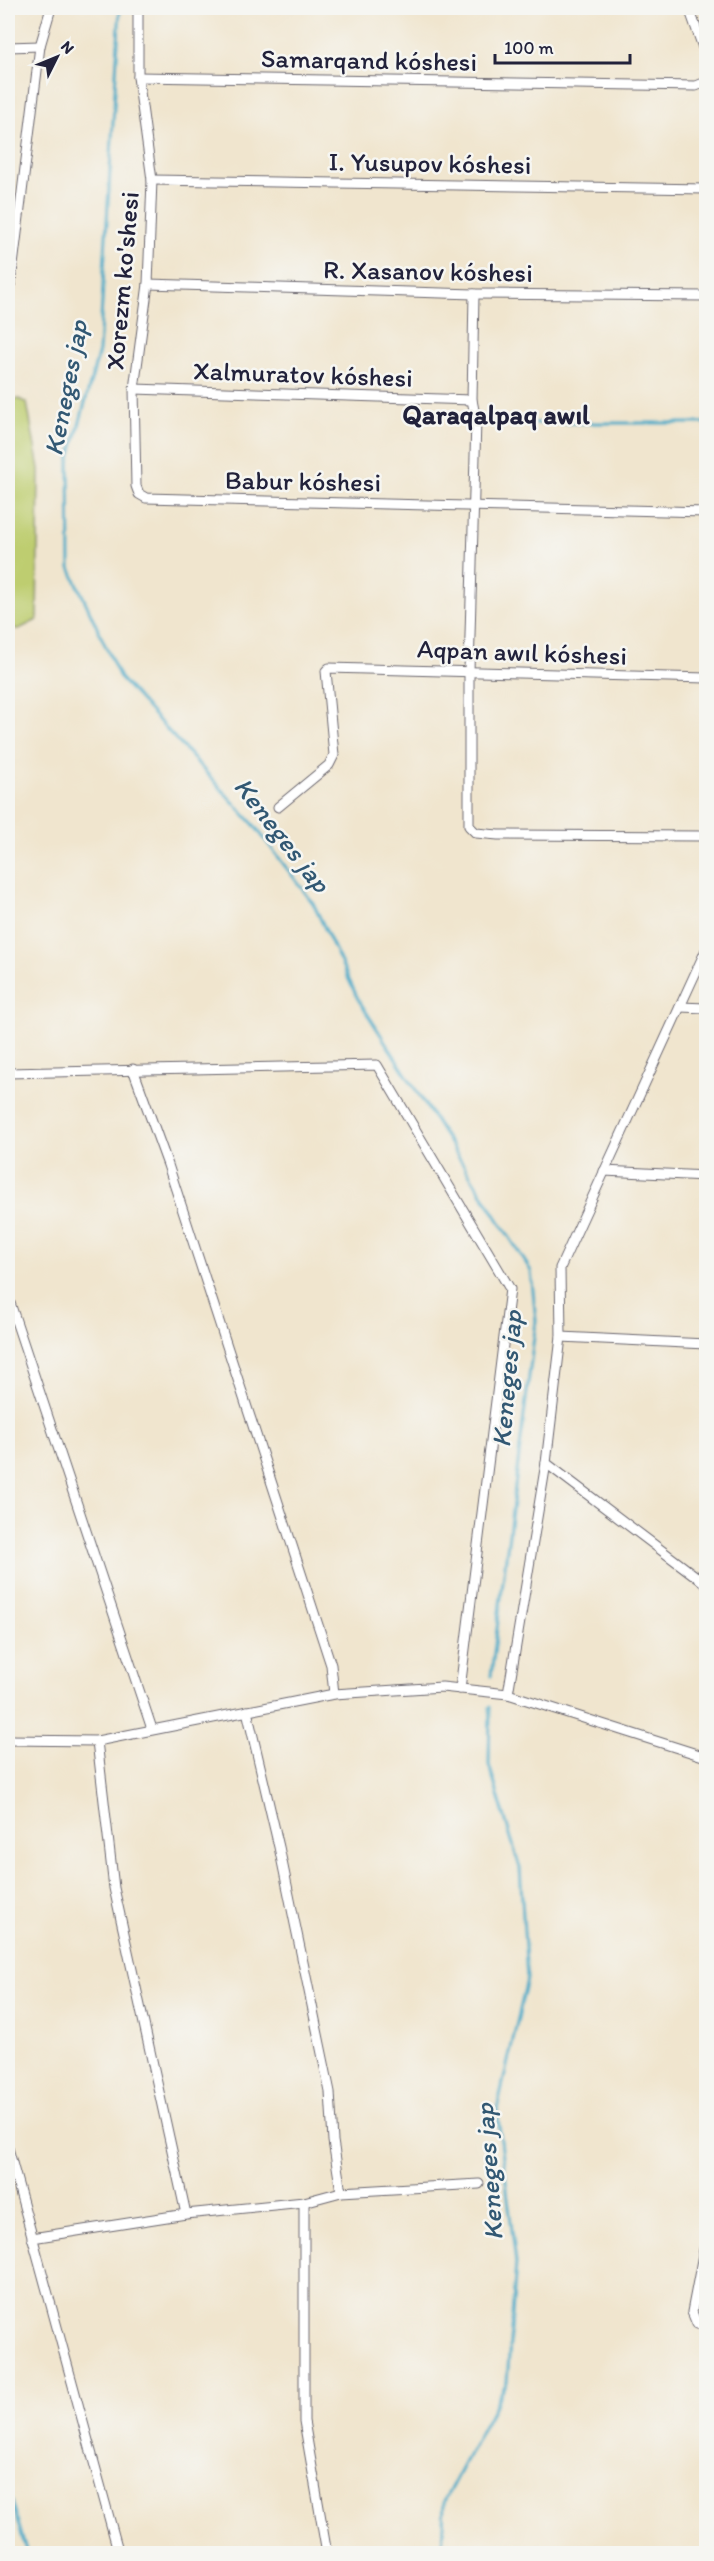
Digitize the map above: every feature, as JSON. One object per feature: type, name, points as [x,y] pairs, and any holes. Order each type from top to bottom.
[{"type":"street","points":[[8,306],[10,264],[40,46],[51,8]]},
{"type":"street","name":"Xorezm ko'shesi","points":[[136,486],[134,389],[148,284],[152,180],[138,77],[138,8]]},
{"type":"street","points":[[689,8],[706,56]]},
{"type":"street","points":[[8,47],[40,46]]},
{"type":"street","name":"Samarqand kóshesi","points":[[138,77],[696,86],[706,82]]},
{"type":"street","name":"I. Yusupov kóshesi","points":[[152,180],[706,189]]},
{"type":"street","name":"R. Xasanov kóshesi","points":[[148,284],[474,294],[706,296]]},
{"type":"street","points":[[474,294],[472,400],[476,420],[476,506],[469,671],[469,826],[476,833],[498,836],[706,836]]},
{"type":"street","name":"Xalmuratov kóshesi","points":[[134,389],[472,400]]},
{"type":"street","name":"Babur kóshesi","points":[[136,486],[139,494],[146,498],[476,506]]},
{"type":"street","points":[[476,506],[706,512]]},
{"type":"street","name":"Aqpan awıl kóshesi","points":[[278,807],[329,765],[334,755],[326,671],[330,668],[706,678]]},
{"type":"street","points":[[508,1694],[546,1463],[561,1337],[560,1268],[706,950]]},
{"type":"street","points":[[680,1007],[706,1008]]},
{"type":"street","points":[[8,1073],[377,1065],[510,1289],[460,1689]]},
{"type":"street","points":[[133,1069],[168,1165],[331,1665],[334,1694]]},
{"type":"street","points":[[604,1171],[706,1176]]},
{"type":"street","points":[[8,1297],[152,1730]]},
{"type":"street","points":[[561,1337],[706,1344]]},
{"type":"street","points":[[546,1463],[706,1584]]},
{"type":"street","points":[[8,1740],[97,1741],[334,1694],[442,1688],[508,1694],[706,1757]]},
{"type":"street","points":[[247,1711],[279,1847],[330,2092],[333,2141],[341,2192]]},
{"type":"street","points":[[97,1741],[114,1888],[186,2214]]},
{"type":"street","points":[[8,2148],[120,2553]]},
{"type":"street","points":[[32,2238],[186,2214],[304,2202],[341,2192],[479,2184]]},
{"type":"street","points":[[304,2202],[304,2421],[327,2553]]},
{"type":"street","points":[[706,2239],[692,2312],[697,2324],[706,2325]]},
{"type":"green space","points":[[8,399],[19,399],[27,403],[39,469],[37,620],[19,629],[8,628]]},
{"type":"waterway","name":"Keneges jap","points":[[120,8],[99,351],[69,462],[70,568],[120,678],[254,825],[313,903],[358,999],[531,1271],[536,1321],[491,1676]]},
{"type":"waterway","points":[[512,423],[706,423]]},
{"type":"waterway","name":"Keneges jap","points":[[442,2554],[444,2501],[507,2382],[516,2263],[497,2109],[527,1979],[520,1868],[489,1765],[490,1707]]},
{"type":"waterway","points":[[8,2488],[27,2554]]},
{"type":"district","name":"Qaraqalpaq awıl","points":[[496,415]]}]
